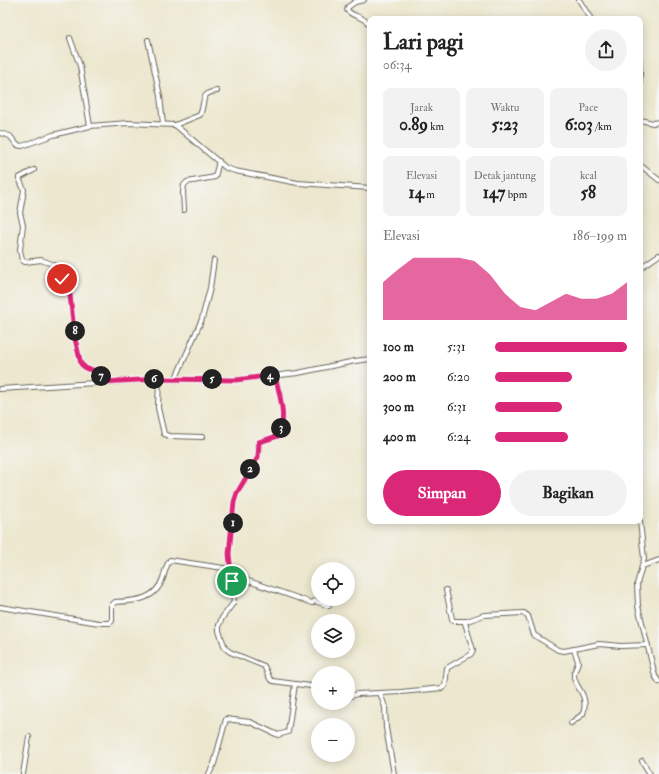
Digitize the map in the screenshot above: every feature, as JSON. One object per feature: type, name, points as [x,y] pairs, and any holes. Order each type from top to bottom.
[{"type":"street","points":[[364,0],[350,5],[347,10],[351,14],[364,18],[367,22]]},
{"type":"street","points":[[579,0],[589,16]]},
{"type":"street","points":[[70,38],[80,66],[90,126]]},
{"type":"street","points":[[148,40],[160,96],[163,124]]},
{"type":"street","points":[[0,133],[10,136],[17,145],[22,146],[53,135],[90,126],[128,123],[175,125],[200,115],[204,96],[208,92],[217,91]]},
{"type":"street","points":[[643,121],[652,123],[659,122]]},
{"type":"street","points":[[175,125],[226,168],[235,171],[298,183],[367,188]]},
{"type":"street","points":[[184,210],[184,185],[187,182],[215,177],[218,161]]},
{"type":"street","points":[[643,167],[659,180]]},
{"type":"street","points":[[34,170],[20,178],[24,190],[20,213],[23,225],[20,250],[22,260],[25,262],[41,260],[55,265],[59,270],[70,295],[75,339],[81,364],[87,369],[99,371],[102,382]]},
{"type":"street","points":[[643,266],[659,255]]},
{"type":"street","points":[[175,380],[202,319],[210,288],[214,260]]},
{"type":"street","points":[[0,389],[159,379],[236,380],[367,360]]},
{"type":"street","points":[[275,375],[282,414],[281,428],[278,436],[259,442],[258,457],[237,493],[229,554],[234,602],[222,618],[219,625],[219,631],[225,648],[230,652],[264,666],[270,679],[273,681],[311,686]]},
{"type":"street","points":[[159,379],[158,408],[164,434],[169,436],[202,437]]},
{"type":"street","points":[[640,524],[644,566],[638,584],[638,606],[654,676],[659,682]]},
{"type":"street","points":[[0,607],[109,623],[112,621],[112,605],[115,602],[145,598],[155,593],[160,587],[170,560],[230,569]]},
{"type":"street","points":[[644,566],[659,560]]},
{"type":"street","points":[[231,576],[311,603]]},
{"type":"street","points":[[446,590],[453,621],[467,621],[484,615],[524,613],[528,616],[531,629],[539,640],[558,650],[574,650],[599,644],[621,646],[648,645]]},
{"type":"street","points":[[355,695],[442,688],[445,686],[447,668],[471,654],[473,650],[465,623],[467,621]]},
{"type":"street","points":[[571,723],[583,714],[585,702],[583,694],[575,680],[574,673],[578,661],[574,650]]},
{"type":"street","points":[[209,774],[214,764],[226,719],[250,722],[278,735],[288,732],[295,684]]},
{"type":"street","points":[[380,693],[385,707],[386,728],[394,774]]},
{"type":"street","points":[[23,774],[29,737]]},
{"type":"street","points":[[642,761],[650,774]]},
{"type":"route","points":[[62,279],[70,295],[75,339],[81,364],[87,369],[99,371],[102,382],[219,378],[236,380],[275,375],[282,414],[280,433],[274,438],[259,442],[259,454],[257,460],[251,466],[234,502],[229,554],[232,581]]}]
